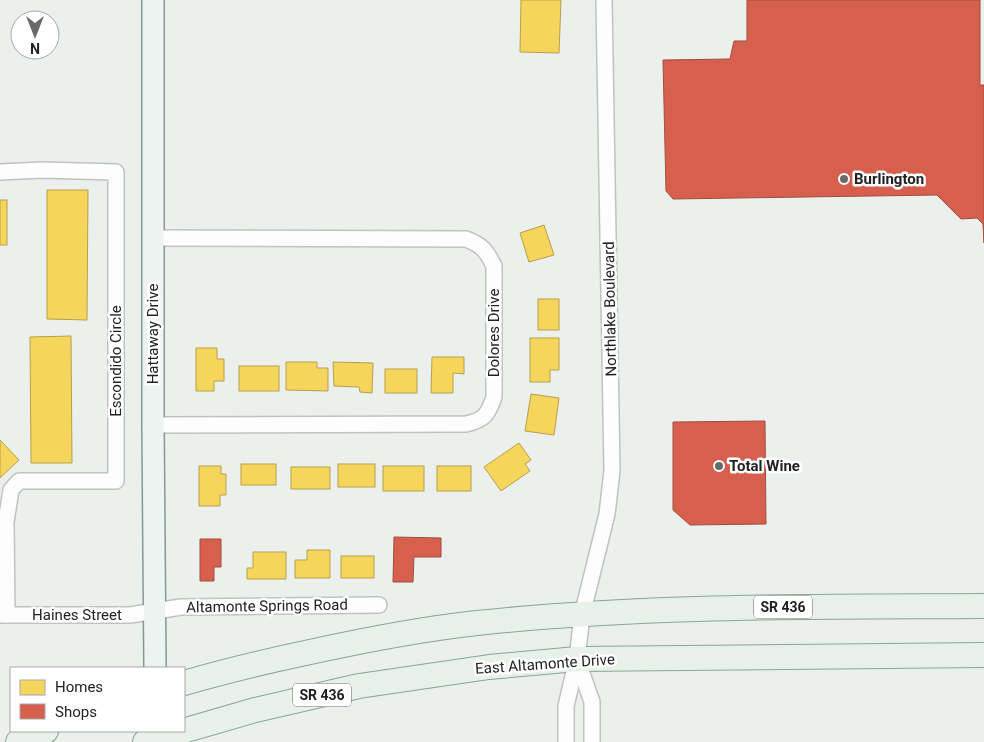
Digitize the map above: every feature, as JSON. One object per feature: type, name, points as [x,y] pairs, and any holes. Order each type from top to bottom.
[{"type":"main road","name":"SR 436","points":[[185,683],[227,670],[373,638],[477,623],[712,608],[984,606]]},
{"type":"main road","name":"East Altamonte Drive","points":[[185,729],[255,710],[360,686],[489,667],[577,658],[984,655]]},
{"type":"main road","points":[[18,742],[43,732]]},
{"type":"main road","name":"East Altamonte Drive","points":[[154,738],[176,732]]},
{"type":"street","name":"Hattaway Drive","points":[[153,0],[152,425],[155,667]]},
{"type":"street","name":"Northlake Boulevard","points":[[566,742],[566,706],[577,658],[582,615],[607,514],[612,471],[604,0]]},
{"type":"street","name":"Escondido Circle","points":[[0,172],[42,170],[116,172],[116,481],[19,481],[11,490],[6,522],[3,567],[4,615]]},
{"type":"street","name":"Dolores Drive","points":[[152,425],[466,424],[480,421],[490,410],[494,397],[494,266],[488,253],[479,244],[466,239],[153,238]]},
{"type":"street","name":"Altamonte Springs Road","points":[[155,612],[181,607],[379,605]]},
{"type":"street","name":"Haines Street","points":[[4,615],[130,615],[155,612]]},
{"type":"street","points":[[577,658],[592,702],[592,742]]},
{"type":"building: Homes","points":[[521,0],[561,0],[559,53],[520,52]]},
{"type":"building: Homes","points":[[47,190],[88,190],[87,320],[47,319]]},
{"type":"building: Homes","points":[[0,200],[7,200],[7,245],[0,245]]},
{"type":"building: Homes","points":[[544,225],[554,255],[529,262],[520,233]]},
{"type":"building: Homes","points":[[538,299],[559,299],[559,330],[538,330]]},
{"type":"building: Homes","points":[[71,336],[72,463],[31,463],[30,337]]},
{"type":"building: Homes","points":[[530,338],[559,338],[559,370],[550,370],[550,382],[530,382]]},
{"type":"building: Homes","points":[[196,348],[217,348],[217,359],[224,359],[224,381],[214,381],[214,391],[196,391]]},
{"type":"building: Homes","points":[[432,357],[464,357],[464,374],[453,373],[453,393],[431,393]]},
{"type":"building: Homes","points":[[286,362],[317,362],[317,368],[328,368],[328,391],[286,390]]},
{"type":"building: Homes","points":[[333,362],[373,363],[372,393],[360,392],[359,387],[334,386]]},
{"type":"building: Homes","points":[[239,366],[279,366],[279,391],[239,391]]},
{"type":"building: Homes","points":[[385,369],[417,369],[417,393],[385,393]]},
{"type":"building: Homes","points":[[531,394],[559,398],[554,435],[525,431]]},
{"type":"building: Homes","points":[[0,440],[19,460],[0,478]]},
{"type":"building: Homes","points":[[519,443],[531,460],[525,464],[530,471],[501,491],[484,467]]},
{"type":"building: Homes","points":[[241,464],[276,464],[276,485],[241,485]]},
{"type":"building: Homes","points":[[338,464],[375,464],[375,487],[338,487]]},
{"type":"building: Homes","points":[[199,466],[221,466],[221,474],[226,474],[226,495],[220,495],[220,506],[199,506]]},
{"type":"building: Homes","points":[[383,466],[424,466],[424,491],[383,491]]},
{"type":"building: Homes","points":[[437,466],[471,466],[471,491],[437,491]]},
{"type":"building: Homes","points":[[291,467],[330,467],[330,489],[291,489]]},
{"type":"building: Homes","points":[[307,550],[330,550],[330,578],[295,578],[295,560],[307,560]]},
{"type":"building: Homes","points":[[253,552],[286,552],[286,579],[247,579],[247,568],[253,568]]},
{"type":"building: Homes","points":[[341,556],[374,556],[374,578],[341,578]]},
{"type":"building: Shops","points":[[747,0],[980,0],[980,85],[984,85],[984,243],[983,224],[977,218],[961,219],[937,195],[673,199],[666,191],[663,60],[730,59],[734,41],[747,41]]},
{"type":"building: Shops","name":"Total Wine","points":[[765,421],[766,524],[690,525],[673,510],[673,422]]},
{"type":"building: Shops","points":[[394,537],[441,538],[441,557],[414,557],[413,582],[393,582]]},
{"type":"building: Shops","points":[[200,539],[221,539],[221,567],[214,567],[214,581],[200,581]]},
{"type":"place","name":"Burlington","points":[[844,179]]},
{"type":"place","name":"Total Wine","points":[[719,466]]}]
